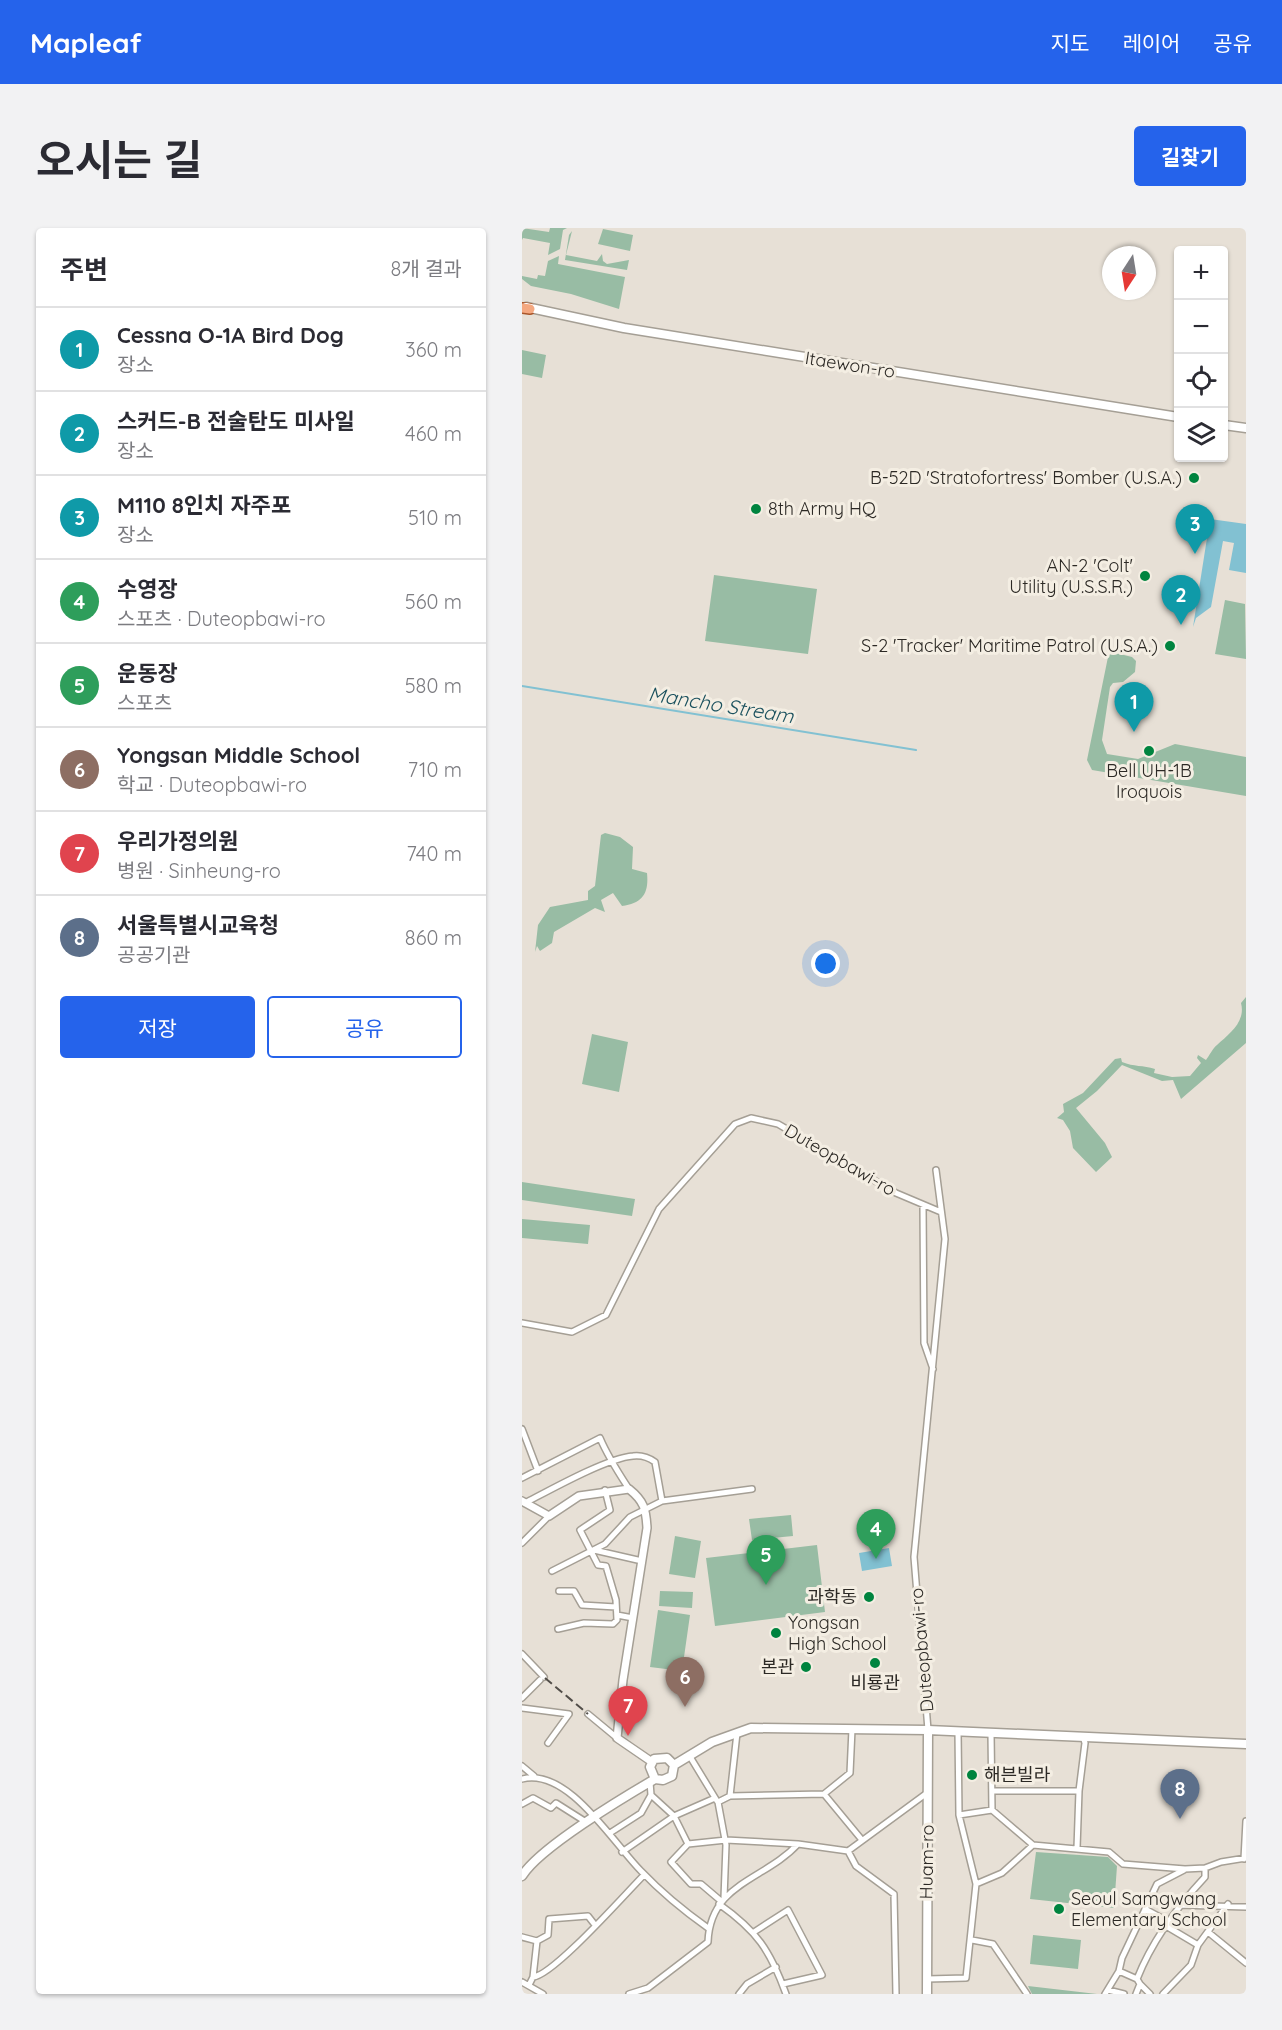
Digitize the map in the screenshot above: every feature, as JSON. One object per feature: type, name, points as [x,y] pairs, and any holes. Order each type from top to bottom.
[{"type":"main road","name":"Itaewon-ro","points":[[525,307],[624,328],[1174,416]]},
{"type":"main road","points":[[1228,426],[1246,428]]},
{"type":"main road","name":"Duteopbawi-ro","points":[[522,1876],[534,1861],[596,1816],[652,1780],[663,1780],[672,1776],[674,1765],[689,1755],[737,1731],[752,1728],[928,1730],[1246,1744]]},
{"type":"main road","name":"Huam-ro","points":[[927,1994],[928,1730]]},
{"type":"main road","points":[[652,1780],[650,1767],[652,1762],[661,1757],[674,1765]]},
{"type":"street","name":"Duteopbawi-ro","points":[[522,1323],[572,1332],[606,1315],[658,1209],[735,1124],[751,1118],[778,1124],[896,1193],[941,1212]]},
{"type":"street","name":"Duteopbawi-ro","points":[[928,1730],[914,1557],[945,1239],[936,1170]]},
{"type":"street","points":[[923,1205],[924,1343],[933,1370]]},
{"type":"street","points":[[522,1429],[537,1471]]},
{"type":"street","points":[[522,1478],[600,1438],[610,1463],[619,1470],[629,1489],[640,1498],[646,1508],[647,1528],[617,1738]]},
{"type":"street","points":[[524,1502],[610,1463],[632,1456],[647,1457],[655,1462],[662,1501]]},
{"type":"street","points":[[522,1543],[549,1516],[579,1496],[605,1490],[629,1489]]},
{"type":"street","points":[[552,1570],[605,1544],[630,1517],[662,1501],[752,1489]]},
{"type":"street","points":[[558,1629],[584,1623],[613,1624],[617,1615],[606,1566],[598,1565],[580,1530],[610,1510],[605,1490]]},
{"type":"street","points":[[524,1502],[549,1516]]},
{"type":"street","points":[[591,1550],[642,1561]]},
{"type":"street","points":[[559,1591],[574,1591],[582,1605],[616,1607]]},
{"type":"street","points":[[617,1615],[633,1618]]},
{"type":"street","points":[[522,1654],[542,1679],[522,1698]]},
{"type":"street","points":[[522,1708],[569,1714],[548,1743]]},
{"type":"street","points":[[588,1714],[652,1762]]},
{"type":"street","points":[[622,1852],[674,1816],[730,1796],[824,1794],[850,1773],[852,1729]]},
{"type":"street","points":[[730,1796],[737,1731]]},
{"type":"street","points":[[927,1979],[966,1978],[972,1940],[976,1884],[959,1815],[958,1731]]},
{"type":"street","points":[[991,1733],[992,1810]]},
{"type":"street","points":[[1077,1848],[1079,1791],[1085,1743],[1083,1736]]},
{"type":"street","points":[[628,1994],[648,1988],[708,1942],[708,1928],[721,1901],[726,1840],[717,1800],[689,1755]]},
{"type":"street","points":[[522,1766],[534,1776],[552,1781],[596,1816],[622,1852],[644,1875],[678,1907],[708,1928]]},
{"type":"street","points":[[522,1779],[534,1776]]},
{"type":"street","points":[[610,1833],[641,1813],[651,1795],[652,1780]]},
{"type":"street","points":[[993,1791],[1079,1791]]},
{"type":"street","points":[[786,1994],[776,1968],[754,1932],[701,1884],[691,1884],[671,1862],[688,1844],[726,1840],[798,1844],[848,1851],[928,1792]]},
{"type":"street","points":[[824,1794],[862,1840]]},
{"type":"street","points":[[651,1795],[674,1816],[688,1844]]},
{"type":"street","points":[[522,1804],[533,1798],[551,1808],[556,1803],[587,1823]]},
{"type":"street","points":[[959,1815],[992,1810],[1033,1845],[1109,1852],[1123,1864],[1185,1869],[1205,1868],[1221,1862],[1245,1859],[1246,1821]]},
{"type":"street","points":[[721,1901],[741,1883],[780,1862],[798,1844]]},
{"type":"street","points":[[976,1884],[1002,1874],[1033,1845]]},
{"type":"street","points":[[848,1851],[855,1866],[894,1894],[896,1994]]},
{"type":"street","points":[[1136,1994],[1144,1962],[1179,1905],[1205,1877],[1205,1868]]},
{"type":"street","points":[[1124,1994],[1106,1992],[1119,1971],[1122,1958],[1157,1884],[1185,1869]]},
{"type":"street","points":[[533,1977],[540,1977],[558,1963],[644,1875]]},
{"type":"street","points":[[1164,1994],[1191,1965],[1198,1945],[1228,1904]]},
{"type":"street","points":[[1179,1905],[1246,1906]]},
{"type":"street","points":[[1145,1909],[1198,1945]]},
{"type":"street","points":[[754,1932],[788,1910],[822,1975],[783,1984]]},
{"type":"street","points":[[522,1937],[537,1941],[548,1935],[549,1919],[588,1916],[595,1925]]},
{"type":"street","points":[[1208,1932],[1246,1963]]},
{"type":"street","points":[[972,1940],[993,1944],[1027,1994]]},
{"type":"street","points":[[529,1985],[533,1977],[537,1941]]},
{"type":"street","points":[[739,1994],[747,1984],[776,1968]]},
{"type":"street","points":[[1119,1971],[1138,1982],[1150,1994]]},
{"type":"street","points":[[522,1982],[543,1994]]},
{"type":"street","points":[[648,1988],[652,1994]]},
{"type":"green space","points":[[522,228],[549,232],[550,228],[567,228],[563,230],[560,249],[548,255],[550,243],[523,238],[522,240]]},
{"type":"green space","points":[[603,229],[633,235],[630,251],[598,244]]},
{"type":"green space","points":[[572,231],[566,255],[597,261],[602,254],[603,261],[607,264],[629,260],[627,270],[565,260],[569,235]]},
{"type":"green space","points":[[559,256],[558,264],[625,277],[619,309],[571,294],[531,286],[522,279],[522,276],[537,279],[538,275],[545,276],[548,261]]},
{"type":"green space","points":[[522,350],[546,355],[542,378],[522,374]]},
{"type":"green space","points":[[714,575],[817,589],[808,654],[705,641]]},
{"type":"green space","points":[[1225,600],[1245,604],[1246,659],[1215,654]]},
{"type":"green space","points":[[1112,652],[1132,657],[1136,661],[1135,672],[1123,682],[1113,683],[1110,687],[1102,740],[1107,754],[1138,759],[1175,744],[1246,757],[1246,796],[1092,770],[1087,760],[1108,657]]},
{"type":"green space","points":[[605,833],[620,837],[633,847],[632,869],[647,873],[646,891],[640,900],[622,906],[613,893],[601,900],[605,912],[595,908],[554,932],[552,943],[540,951],[537,946],[535,952],[538,925],[550,907],[588,900],[588,891],[595,886],[601,835]]},
{"type":"green space","points":[[1246,997],[1246,1043],[1181,1099],[1173,1080],[1162,1081],[1122,1065],[1097,1091],[1076,1108],[1105,1143],[1112,1157],[1096,1172],[1073,1148],[1070,1131],[1063,1120],[1057,1118],[1064,1112],[1063,1104],[1083,1093],[1115,1059],[1121,1058],[1126,1064],[1155,1069],[1154,1073],[1172,1077],[1190,1076],[1201,1063],[1197,1058],[1198,1055],[1206,1060],[1239,1022],[1241,1003]]},
{"type":"green space","points":[[592,1034],[628,1042],[619,1092],[582,1084]]},
{"type":"green space","points":[[522,1182],[635,1199],[632,1216],[522,1200]]},
{"type":"green space","points":[[522,1219],[590,1225],[588,1244],[522,1238]]},
{"type":"green space","points":[[791,1515],[793,1536],[752,1540],[749,1519]]},
{"type":"green space","points":[[675,1536],[701,1541],[695,1578],[669,1574]]},
{"type":"green space","points":[[817,1545],[825,1612],[715,1626],[706,1558]]},
{"type":"green space","points":[[660,1591],[693,1592],[692,1608],[659,1606]]},
{"type":"green space","points":[[658,1610],[690,1615],[682,1671],[650,1667]]},
{"type":"green space","points":[[1036,1852],[1108,1857],[1117,1866],[1114,1908],[1030,1899]]},
{"type":"green space","points":[[1033,1935],[1081,1940],[1078,1969],[1030,1964]]},
{"type":"green space","points":[[1028,1986],[1097,1994],[1032,1994]]},
{"type":"water","points":[[1210,519],[1246,524],[1246,573],[1229,570],[1234,543],[1223,541],[1211,607],[1196,618],[1193,627]]},
{"type":"water","points":[[889,1548],[892,1566],[862,1571],[859,1553]]},
{"type":"waterway","name":"Mancho Stream","points":[[522,686],[916,750]]},
{"type":"railway","points":[[545,1678],[588,1714]]},
{"type":"place","name":"B-52D 'Stratofortress' Bomber (U.S.A.)","points":[[1194,478]]},
{"type":"place","name":"8th Army HQ","points":[[756,509]]},
{"type":"place","name":"M110 8인치 자주포","points":[[1195,554]]},
{"type":"place","name":"AN-2 'Colt' Utility (U.S.S.R.)","points":[[1145,576]]},
{"type":"place","name":"스커드-B 전술탄도 미사일","points":[[1181,625]]},
{"type":"place","name":"S-2 'Tracker' Maritime Patrol (U.S.A.)","points":[[1170,646]]},
{"type":"place","name":"Cessna O-1A Bird Dog","points":[[1134,732]]},
{"type":"place","name":"Bell UH-1B Iroquois","points":[[1149,751]]},
{"type":"place","name":"수영장","points":[[876,1559]]},
{"type":"place","name":"운동장","points":[[766,1585]]},
{"type":"place","name":"과학동","points":[[869,1597]]},
{"type":"place","name":"Yongsan High School","points":[[776,1633]]},
{"type":"place","name":"비룡관","points":[[875,1663]]},
{"type":"place","name":"본관","points":[[806,1667]]},
{"type":"place","name":"Yongsan Middle School","points":[[685,1707]]},
{"type":"place","name":"우리가정의원","points":[[628,1736]]},
{"type":"place","name":"해븐빌라","points":[[972,1775]]},
{"type":"place","name":"서울특별시교육청","points":[[1180,1819]]},
{"type":"place","name":"Seoul Samgwang Elementary School","points":[[1059,1909]]}]
